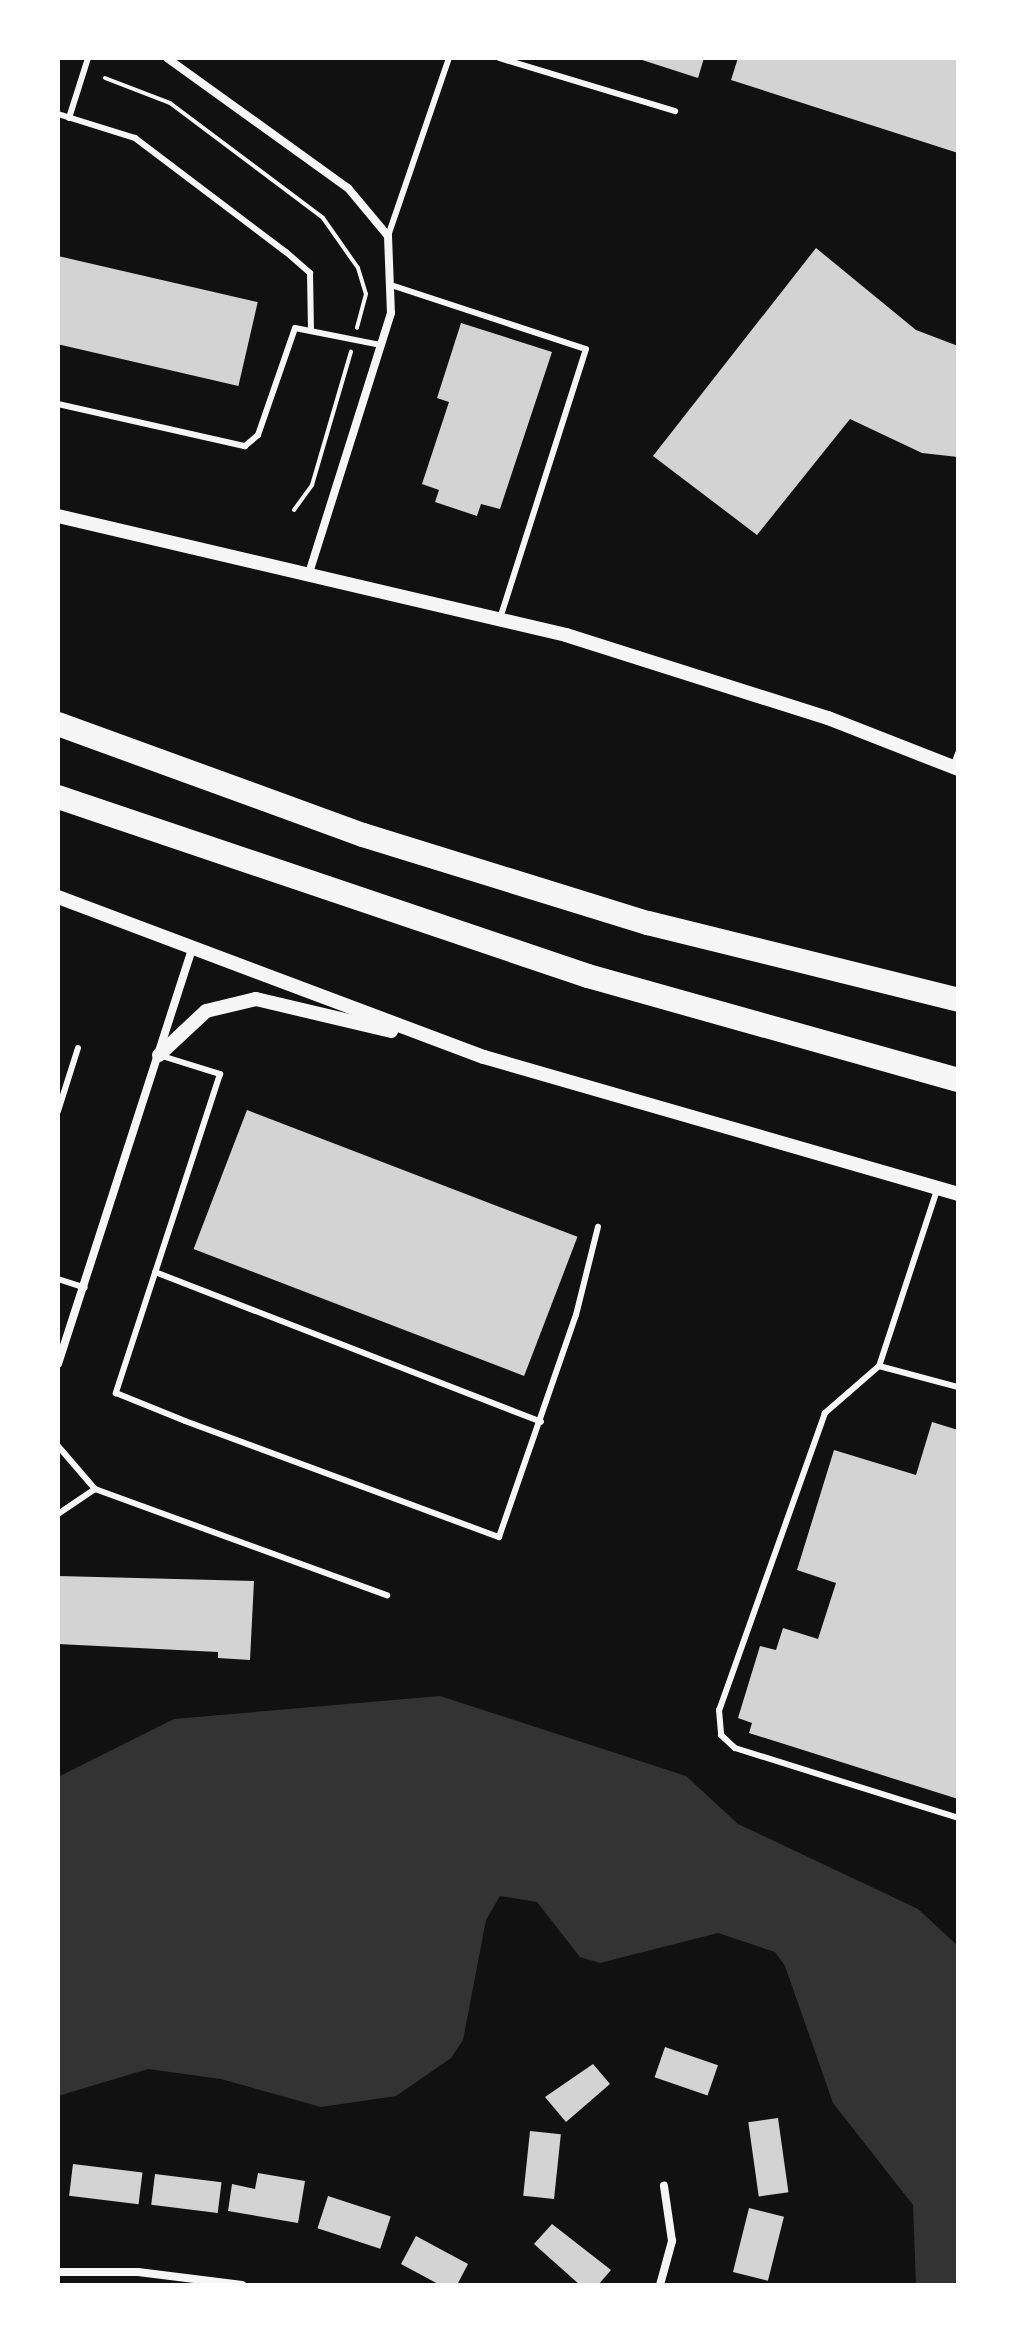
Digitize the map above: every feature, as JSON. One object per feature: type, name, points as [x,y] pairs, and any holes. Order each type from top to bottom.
[{"type":"highway","points":[[58,724],[363,835],[603,909],[958,1000]]},
{"type":"highway","points":[[58,797],[588,976],[773,1025],[958,1080]]},
{"type":"highway","points":[[773,1025],[958,1064]]},
{"type":"street","points":[[167,58],[348,188],[388,236],[394,286],[381,345],[309,573]]},
{"type":"street","points":[[58,516],[500,618],[747,691],[956,763]]},
{"type":"street","points":[[58,897],[191,951],[456,1047]]},
{"type":"street","points":[[58,1364],[85,1288],[191,951]]},
{"type":"street","points":[[159,1055],[206,1011],[256,999],[456,1047],[958,1194]]},
{"type":"street","points":[[660,2285],[672,2241],[664,2186]]},
{"type":"street","points":[[58,2272],[242,2285]]},
{"type":"lane","points":[[69,118],[88,58]]},
{"type":"lane","points":[[388,236],[449,58]]},
{"type":"lane","points":[[499,58],[675,111]]},
{"type":"lane","points":[[58,114],[135,138],[310,273],[311,328]]},
{"type":"lane","points":[[394,286],[586,349],[500,618]]},
{"type":"lane","points":[[58,404],[245,446],[258,435],[287,337],[311,328],[381,345]]},
{"type":"lane","points":[[58,1111],[78,1048]]},
{"type":"lane","points":[[159,1055],[220,1074],[116,1393],[185,1421],[499,1537],[541,1422],[598,1227]]},
{"type":"lane","points":[[937,1190],[879,1366],[825,1413],[719,1710],[721,1735],[735,1748],[958,1818]]},
{"type":"lane","points":[[155,1272],[541,1422]]},
{"type":"lane","points":[[58,1279],[85,1288]]},
{"type":"lane","points":[[879,1366],[958,1387]]},
{"type":"lane","points":[[58,1446],[95,1489],[387,1595]]},
{"type":"lane","points":[[58,1514],[95,1489]]},
{"type":"shaded area","points":[[440,1696],[686,1776],[738,1824],[918,1909],[958,1946],[958,2285],[916,2285],[913,2205],[833,2103],[785,1966],[775,1952],[718,1933],[600,1963],[580,1957],[537,1902],[500,1896],[486,1920],[463,2040],[451,2058],[396,2096],[321,2107],[221,2079],[148,2069],[58,2096],[58,1777],[174,1719]]},
{"type":"building","points":[[636,58],[704,58],[698,78]]},
{"type":"building","points":[[738,58],[958,58],[958,153],[731,80]]},
{"type":"building","points":[[816,248],[916,330],[958,346],[958,457],[922,453],[850,419],[757,535],[653,456]]},
{"type":"building","points":[[58,256],[258,302],[238,386],[58,344]]},
{"type":"building","points":[[461,323],[552,352],[500,509],[481,504],[477,516],[435,502],[439,490],[422,484],[449,402],[437,398]]},
{"type":"building","points":[[247,1110],[577,1237],[524,1376],[194,1249]]},
{"type":"building","points":[[932,1422],[958,1430],[958,1799],[749,1733],[752,1723],[738,1718],[760,1646],[776,1650],[783,1628],[818,1639],[836,1583],[797,1570],[834,1450],[916,1475]]},
{"type":"building","points":[[58,1576],[254,1581],[250,1660],[218,1658],[218,1652],[58,1644]]},
{"type":"building","points":[[665,2047],[718,2065],[708,2095],[655,2077]]},
{"type":"building","points":[[593,2064],[610,2084],[566,2122],[545,2097]]},
{"type":"building","points":[[778,2118],[788,2192],[759,2196],[748,2122]]},
{"type":"building","points":[[530,2131],[561,2134],[554,2199],[523,2196]]},
{"type":"building","points":[[73,2164],[142,2173],[139,2204],[69,2196]]},
{"type":"building","points":[[258,2173],[305,2181],[298,2223],[228,2211],[232,2184],[255,2189]]},
{"type":"building","points":[[155,2174],[222,2182],[218,2213],[151,2205]]},
{"type":"building","points":[[328,2196],[391,2216],[380,2249],[317,2228]]},
{"type":"building","points":[[749,2208],[784,2217],[768,2281],[733,2272]]},
{"type":"building","points":[[552,2224],[611,2270],[598,2285],[580,2285],[534,2244]]},
{"type":"building","points":[[416,2236],[468,2264],[457,2285],[440,2285],[401,2264]]}]
